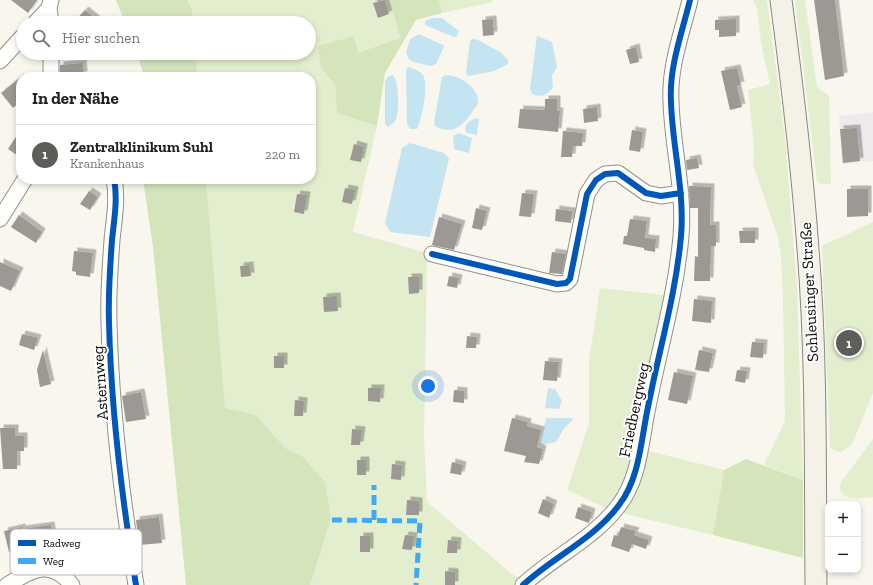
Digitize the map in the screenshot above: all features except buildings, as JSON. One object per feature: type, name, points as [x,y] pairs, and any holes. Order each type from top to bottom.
[{"type":"main road","name":"Schleusinger Straße","points":[[781,0],[793,93],[808,250],[812,325],[816,585]]},
{"type":"street","name":"Friedbergweg","points":[[523,585],[597,529],[620,505],[632,481],[640,454],[648,406],[674,290],[681,235],[681,193],[670,100],[674,59],[690,0]]},
{"type":"street","points":[[41,16],[50,4]]},
{"type":"street","points":[[50,4],[51,16]]},
{"type":"street","points":[[0,61],[16,44]]},
{"type":"street","points":[[51,72],[52,60]]},
{"type":"street","points":[[432,254],[557,284],[566,283],[570,279],[587,194],[596,180],[605,174],[618,174],[646,193],[660,196],[681,193]]},
{"type":"street","points":[[0,219],[22,184]]},
{"type":"street","name":"Asternweg","points":[[114,184],[115,210],[109,281],[110,337],[113,396],[127,529]]},
{"type":"street","points":[[7,585],[26,575]]},
{"type":"street","points":[[62,575],[72,585]]},
{"type":"street","name":"Asternweg","points":[[134,575],[136,585]]},
{"type":"shaded area","points":[[873,112],[873,161],[842,164],[839,116]]},
{"type":"green space","points":[[116,0],[187,0],[192,9],[192,16],[122,16]]},
{"type":"green space","points":[[187,0],[390,0],[400,38],[321,68],[335,85],[337,113],[377,126],[353,232],[427,253],[424,438],[427,502],[524,584],[523,585],[310,585],[331,519],[302,456],[285,448],[256,415],[225,409],[206,184],[316,184],[316,72],[197,72],[196,60],[316,60],[316,16],[192,16],[192,9]]},
{"type":"green space","points":[[390,0],[439,0],[442,13],[416,20],[385,73],[377,126],[337,113],[335,85],[321,68],[318,46],[354,36],[358,53],[400,38]]},
{"type":"green space","points":[[439,0],[493,0],[493,2],[442,13]]},
{"type":"green space","points":[[753,0],[767,0],[785,138],[797,287],[803,480],[764,465],[785,421],[783,296],[781,256],[778,237],[753,165],[754,146],[748,90],[770,84],[761,42],[757,8]]},
{"type":"green space","points":[[795,0],[805,0],[817,87],[829,96],[831,184],[821,184],[817,181]]},
{"type":"green space","points":[[139,60],[196,60],[197,72],[143,72]]},
{"type":"green space","points":[[144,184],[206,184],[225,408],[256,415],[285,448],[302,456],[325,482],[331,519],[310,585],[186,585],[153,247]]},
{"type":"green space","points":[[873,222],[873,393],[851,445],[841,452],[835,451],[830,447],[822,246]]},
{"type":"green space","points":[[600,288],[673,296],[641,449],[724,470],[713,535],[613,511],[567,490],[589,423],[589,361]]},
{"type":"green space","points":[[873,439],[873,497],[850,498],[845,496],[840,489],[841,482]]},
{"type":"green space","points":[[746,459],[803,480],[803,558],[713,535],[724,470]]},
{"type":"water","points":[[432,18],[442,18],[459,31],[457,36],[454,37],[425,25],[425,21]]},
{"type":"water","points":[[419,34],[443,45],[444,47],[436,64],[431,66],[413,62],[408,58],[406,52],[410,39]]},
{"type":"water","points":[[537,36],[552,42],[557,67],[552,75],[553,88],[541,96],[532,94],[530,89]]},
{"type":"water","points":[[476,39],[500,52],[508,60],[508,64],[494,71],[468,76],[466,72],[470,41]]},
{"type":"water","points":[[409,67],[421,72],[425,80],[424,102],[417,129],[410,129],[407,124],[406,69]]},
{"type":"water","points":[[393,75],[398,90],[398,111],[395,121],[388,127],[385,124],[385,81],[389,76]]},
{"type":"water","points":[[446,75],[463,80],[472,88],[478,98],[478,104],[461,126],[450,130],[435,126],[434,122],[442,77]]},
{"type":"water","points":[[479,118],[477,135],[467,133],[465,130],[468,123],[471,120]]},
{"type":"water","points":[[459,133],[472,138],[469,153],[454,149],[453,136]]},
{"type":"water","points":[[410,143],[444,153],[449,159],[430,237],[390,232],[385,223],[402,148]]},
{"type":"water","points":[[548,388],[555,389],[562,401],[559,409],[545,408]]},
{"type":"water","points":[[546,418],[572,418],[573,420],[565,427],[556,442],[540,445]]},
{"type":"marked path","points":[[374,485],[374,520]]},
{"type":"marked path","points":[[332,520],[420,521],[416,585]]},
{"type":"cycle path","points":[[523,585],[547,565],[586,538],[609,517],[626,494],[636,471],[679,258],[682,219],[680,185],[672,118],[671,88],[674,63],[690,0]]},
{"type":"cycle path","points":[[432,254],[557,284],[566,283],[570,279],[587,194],[596,180],[605,174],[618,173],[646,193],[661,196],[681,193]]},
{"type":"cycle path","points":[[115,184],[116,202],[109,291],[110,355],[118,454],[127,529]]},
{"type":"cycle path","points":[[134,575],[136,585]]},
{"type":"place","name":"Zentralklinikum Suhl","points":[[849,343]]}]
